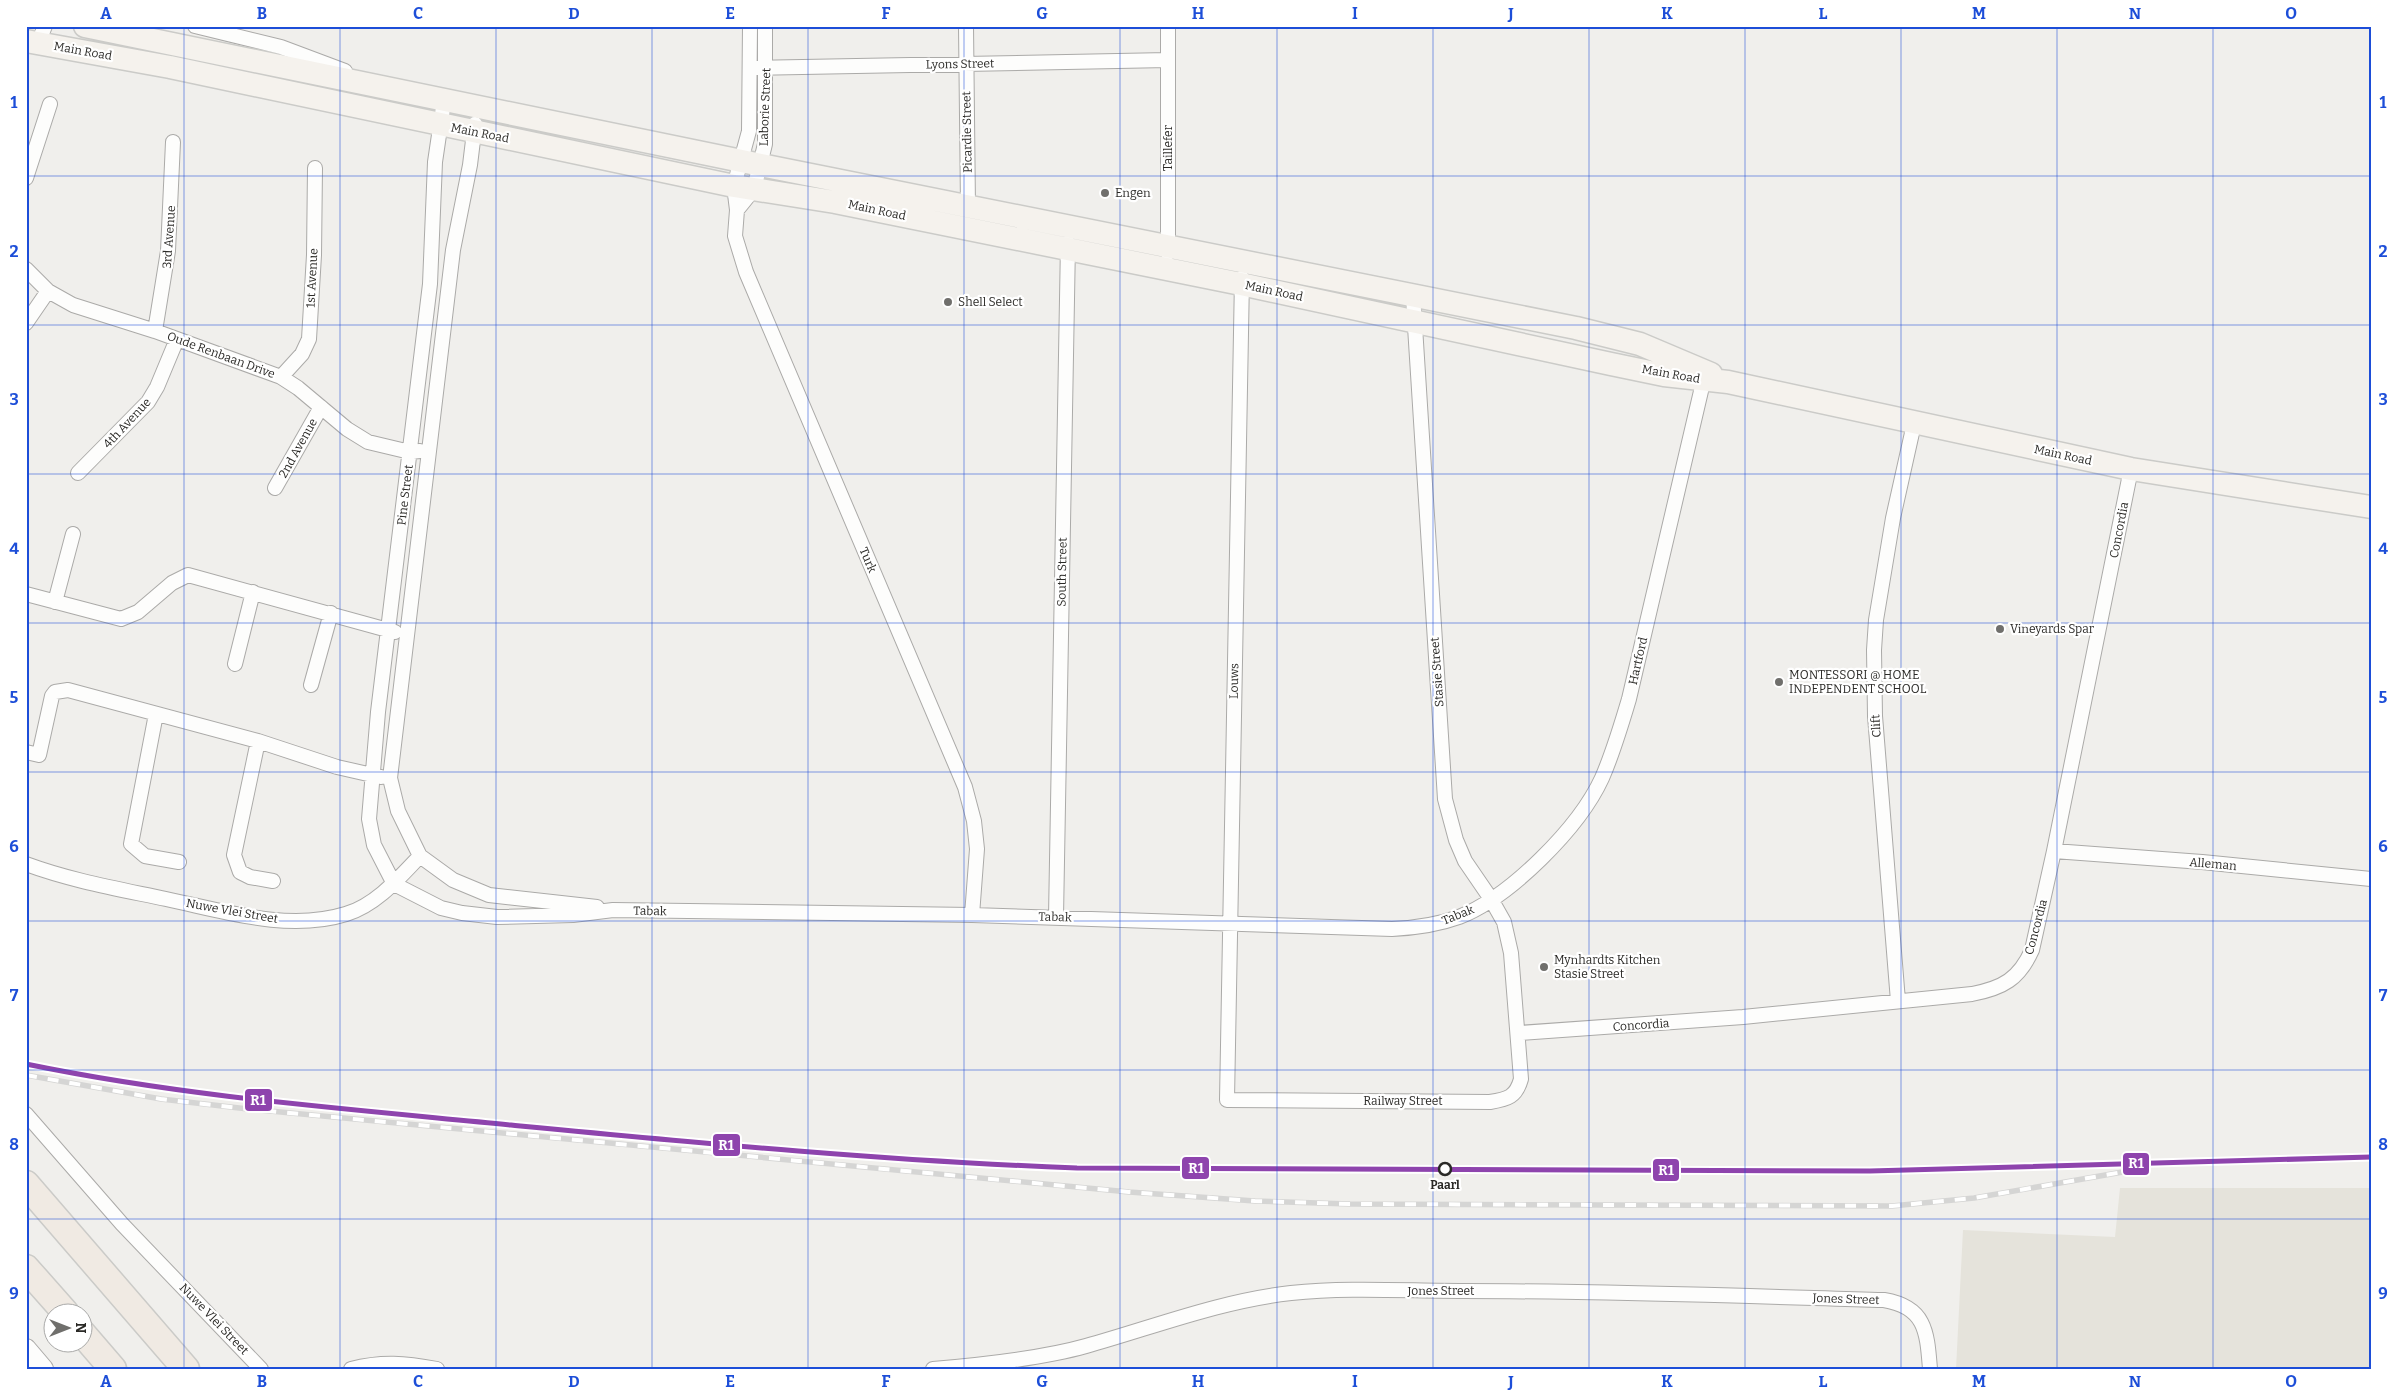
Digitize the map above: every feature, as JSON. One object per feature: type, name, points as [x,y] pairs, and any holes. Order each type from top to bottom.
[{"type":"highway","points":[[26,1184],[186,1369]]},
{"type":"highway","points":[[26,1268],[56,1302]]},
{"type":"highway","points":[[92,1344],[114,1369]]},
{"type":"main road","name":"Main Road","points":[[85,26],[477,108],[1068,227],[1168,258],[1243,273],[1413,295],[1614,337],[1640,344],[1704,376]]},
{"type":"main road","name":"Main Road","points":[[36,37],[440,125],[606,157],[744,188],[835,202],[1067,249],[1168,258]]},
{"type":"main road","name":"Main Road","points":[[1243,273],[1414,320],[1611,364],[1704,376],[1914,424],[2131,469],[2371,507]]},
{"type":"street","name":"Main Road","points":[[196,26],[281,47],[338,68],[384,88]]},
{"type":"street","name":"Laborie Street","points":[[750,26],[749,131],[751,163]]},
{"type":"street","name":"Laborie Street","points":[[736,210],[751,163],[766,127],[765,26]]},
{"type":"street","name":"Picardie Street","points":[[966,26],[968,207]]},
{"type":"street","name":"Taillefer","points":[[1168,26],[1168,258]]},
{"type":"street","name":"Lyons Street","points":[[751,68],[1168,60]]},
{"type":"street","name":"Pine Street","points":[[394,884],[381,860],[371,833],[369,819],[388,630],[430,284],[435,162],[444,101]]},
{"type":"street","points":[[26,178],[50,104]]},
{"type":"street","name":"Pine Street","points":[[420,856],[398,811],[390,778],[453,250],[470,165],[477,108]]},
{"type":"street","name":"3rd Avenue","points":[[155,331],[168,251],[173,142]]},
{"type":"street","points":[[744,188],[751,163]]},
{"type":"street","name":"1st Avenue","points":[[281,377],[302,354],[309,339],[314,255],[315,168]]},
{"type":"street","name":"Turk","points":[[744,188],[736,210],[735,236],[746,272],[965,787],[974,821],[977,849],[972,914]]},
{"type":"street","name":"South Street","points":[[1056,917],[1068,227]]},
{"type":"street","name":"Oude Renbaan Drive","points":[[26,269],[48,291],[73,305],[155,331],[281,377],[321,407],[346,429],[368,442],[410,452]]},
{"type":"street","name":"Louws","points":[[1227,1100],[1243,273]]},
{"type":"street","points":[[26,323],[48,291]]},
{"type":"street","name":"Stasie Street","points":[[1413,295],[1445,799],[1456,840],[1465,861],[1492,899],[1504,922],[1519,1033]]},
{"type":"street","name":"4th Avenue","points":[[78,473],[148,402],[157,387],[177,339]]},
{"type":"street","name":"Hartford","points":[[1492,899],[1545,855],[1589,801],[1601,780],[1615,746],[1629,699],[1704,376]]},
{"type":"street","name":"2nd Avenue","points":[[275,488],[321,407]]},
{"type":"street","name":"Clift","points":[[1898,1001],[1875,716],[1874,650],[1876,620],[1893,518],[1914,424]]},
{"type":"street","points":[[410,452],[429,449]]},
{"type":"street","name":"Concordia","points":[[1519,1033],[1743,1017],[1972,994],[1992,990],[2011,981],[2025,965],[2032,950],[2054,851],[2131,469]]},
{"type":"street","points":[[55,602],[73,534]]},
{"type":"street","points":[[26,594],[121,619],[138,612],[172,583],[188,576],[406,634]]},
{"type":"street","points":[[234,664],[253,592]]},
{"type":"street","points":[[311,685],[331,613]]},
{"type":"street","points":[[26,752],[39,755],[50,701],[55,692],[68,690],[258,741],[337,767],[372,776],[390,778]]},
{"type":"street","points":[[156,714],[132,844],[145,856],[179,862]]},
{"type":"street","points":[[258,741],[234,855],[240,872],[250,877],[273,881]]},
{"type":"street","name":"Alleman","points":[[2054,851],[2371,879]]},
{"type":"street","name":"Tabak","points":[[420,856],[453,880],[489,895],[612,910]]},
{"type":"street","name":"Nuwe Vlei Street","points":[[26,864],[64,878],[250,916],[307,921],[347,914],[371,901],[394,884],[420,856]]},
{"type":"street","name":"Tabak","points":[[394,884],[441,908],[462,914],[536,917],[612,910],[972,914],[1230,924],[1411,928],[1459,917],[1492,899]]},
{"type":"street","name":"Railway Street","points":[[1227,1100],[1500,1100],[1511,1097],[1516,1093],[1521,1079],[1519,1033]]},
{"type":"street","name":"Nuwe Vlei Street","points":[[26,1114],[122,1224],[261,1369]]},
{"type":"street","name":"Jones Street","points":[[933,1369],[997,1362],[1083,1347],[1233,1303],[1294,1293],[1493,1290],[1884,1300],[1904,1306],[1914,1313],[1926,1330],[1930,1369]]},
{"type":"street","points":[[26,1348],[43,1369]]},
{"type":"street","points":[[351,1369],[376,1363],[409,1364],[437,1369]]},
{"type":"shaded area","points":[[2120,1188],[2371,1188],[2371,1369],[1956,1369],[1963,1230],[2115,1237]]},
{"type":"railway","points":[[26,1064],[146,1085],[267,1101],[794,1151],[935,1161],[1077,1168],[1870,1171],[2371,1157]]},
{"type":"railway","points":[[26,1075],[161,1099],[248,1109],[1129,1192],[1255,1201],[1350,1204],[1892,1206],[1974,1198],[2134,1170]]},
{"type":"transit line","name":"R1","points":[[26,1064],[146,1085],[267,1101],[794,1151],[935,1161],[1077,1168],[1870,1171],[2371,1157]]},
{"type":"place","name":"Engen","points":[[1105,193]]},
{"type":"place","name":"Shell Select","points":[[948,302]]},
{"type":"place","name":"Vineyards Spar","points":[[2000,629]]},
{"type":"place","name":"MONTESSORI @ HOME INDEPENDENT SCHOOL","points":[[1779,682]]},
{"type":"place","name":"Mynhardts Kitchen Stasie Street","points":[[1544,967]]},
{"type":"place","name":"Paarl","points":[[1445,1169]]}]
